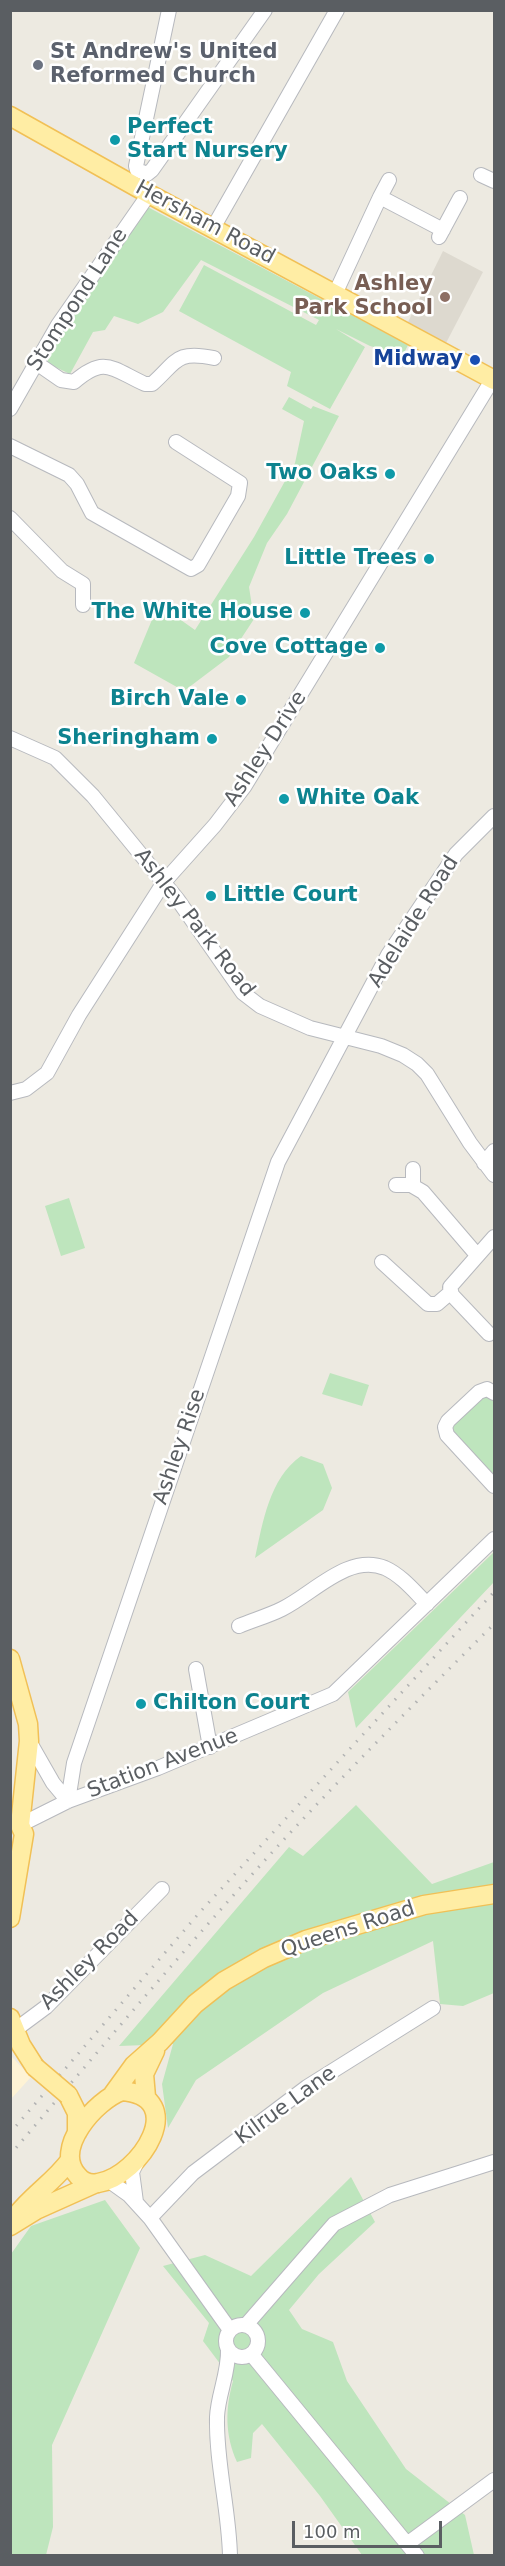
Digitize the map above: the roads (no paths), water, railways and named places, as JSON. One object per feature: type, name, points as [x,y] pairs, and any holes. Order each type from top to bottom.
[{"type":"main road","name":"Hersham Road","points":[[10,116],[149,194],[494,378]]},
{"type":"main road","points":[[10,1659],[28,1724],[29,1742],[17,1777],[15,1833],[24,1834],[10,1918]]},
{"type":"main road","name":"Queens Road","points":[[107,2098],[134,2065],[160,2042],[203,1996],[233,1976],[277,1952],[320,1936],[352,1929],[424,1905],[495,1894]]},
{"type":"main road","name":"Ashley Road","points":[[13,2024],[26,2055],[35,2067],[70,2097]]},
{"type":"main road","name":"Queens Road","points":[[146,2097],[144,2074],[160,2042]]},
{"type":"main road","points":[[10,2226],[36,2210],[101,2182],[138,2160],[156,2127],[155,2114],[146,2097],[139,2093],[122,2091],[107,2098],[88,2102],[70,2097]]},
{"type":"main road","points":[[70,2097],[77,2113],[71,2167],[86,2183],[101,2182]]},
{"type":"main road","points":[[76,2133],[107,2098]]},
{"type":"main road","points":[[10,2226],[29,2201],[54,2180],[70,2160]]},
{"type":"street","points":[[169,10],[136,166],[140,172],[150,173],[265,10]]},
{"type":"street","points":[[213,228],[338,10]]},
{"type":"street","points":[[481,175],[495,181]]},
{"type":"street","points":[[335,294],[389,180]]},
{"type":"street","name":"Stompond Lane","points":[[10,409],[58,325],[149,194]]},
{"type":"street","points":[[380,197],[441,234],[460,198]]},
{"type":"street","points":[[35,363],[61,380],[75,382],[88,370],[96,366],[105,366],[145,384],[152,384],[166,367],[181,358],[193,355],[214,358]]},
{"type":"street","name":"Ashley Drive","points":[[10,1093],[26,1089],[47,1073],[79,1015],[164,882],[215,825],[244,787],[494,378]]},
{"type":"street","points":[[10,446],[69,476],[77,484],[92,513],[191,569],[198,565],[238,496],[240,483],[176,442]]},
{"type":"street","points":[[10,518],[62,571],[82,584],[83,605]]},
{"type":"street","name":"Ashley Park Road","points":[[10,738],[55,758],[70,771],[164,882],[243,993],[260,1006],[310,1028],[381,1046],[403,1054],[417,1064],[431,1080],[484,1163],[495,1175]]},
{"type":"street","name":"Adelaide Road","points":[[345,1037],[388,955],[436,882],[456,854],[495,816]]},
{"type":"street","name":"Ashley Rise","points":[[68,1801],[74,1764],[278,1162],[345,1037]]},
{"type":"street","points":[[484,1163],[495,1151]]},
{"type":"street","points":[[413,1169],[413,1186]]},
{"type":"street","points":[[396,1185],[413,1186],[423,1192],[477,1255]]},
{"type":"street","points":[[489,1334],[451,1292],[450,1287],[495,1236]]},
{"type":"street","points":[[382,1262],[428,1304],[437,1304],[451,1292]]},
{"type":"street","points":[[495,1393],[487,1389],[479,1392],[448,1421],[445,1427],[447,1435],[495,1486]]},
{"type":"street","name":"Station Avenue","points":[[15,1833],[68,1801],[210,1747],[333,1694],[495,1539]]},
{"type":"street","points":[[239,1626],[282,1609],[335,1575],[360,1564],[385,1568],[405,1582],[427,1604]]},
{"type":"street","points":[[196,1669],[210,1747]]},
{"type":"street","points":[[29,1742],[53,1783],[68,1801]]},
{"type":"street","name":"Ashley Road","points":[[13,2024],[46,2007],[162,1889]]},
{"type":"street","name":"Kilrue Lane","points":[[150,2218],[193,2174],[307,2087],[433,2008]]},
{"type":"street","points":[[136,2202],[132,2172],[138,2160]]},
{"type":"street","points":[[246,2325],[334,2224],[390,2195],[495,2162]]},
{"type":"street","points":[[101,2182],[136,2202],[150,2218],[230,2330]]},
{"type":"street","points":[[230,2556],[217,2418],[220,2392],[228,2367],[226,2340],[230,2330],[240,2324],[253,2328],[259,2337],[257,2348],[252,2355]]},
{"type":"street","points":[[228,2349],[237,2356],[252,2355]]},
{"type":"street","points":[[252,2355],[417,2556]]},
{"type":"street","points":[[407,2544],[495,2480]]},
{"type":"railway","points":[[10,2133],[200,1912],[494,1592]]},
{"type":"railway","points":[[10,2155],[169,1968],[266,1859],[350,1769],[494,1624]]},
{"type":"place","name":"St Andrew's United Reformed Church","points":[[38,65]]},
{"type":"place","name":"Perfect Start Nursery","points":[[115,140]]},
{"type":"place","name":"Ashley Park School","points":[[445,297]]},
{"type":"place","name":"Midway","points":[[475,360]]},
{"type":"place","name":"Two Oaks","points":[[390,474]]},
{"type":"place","name":"Little Trees","points":[[429,559]]},
{"type":"place","name":"The White House","points":[[305,613]]},
{"type":"place","name":"Cove Cottage","points":[[380,648]]},
{"type":"place","name":"Birch Vale","points":[[241,700]]},
{"type":"place","name":"Sheringham","points":[[212,739]]},
{"type":"place","name":"White Oak","points":[[284,799]]},
{"type":"place","name":"Little Court","points":[[211,896]]},
{"type":"place","name":"Chilton Court","points":[[141,1704]]}]
